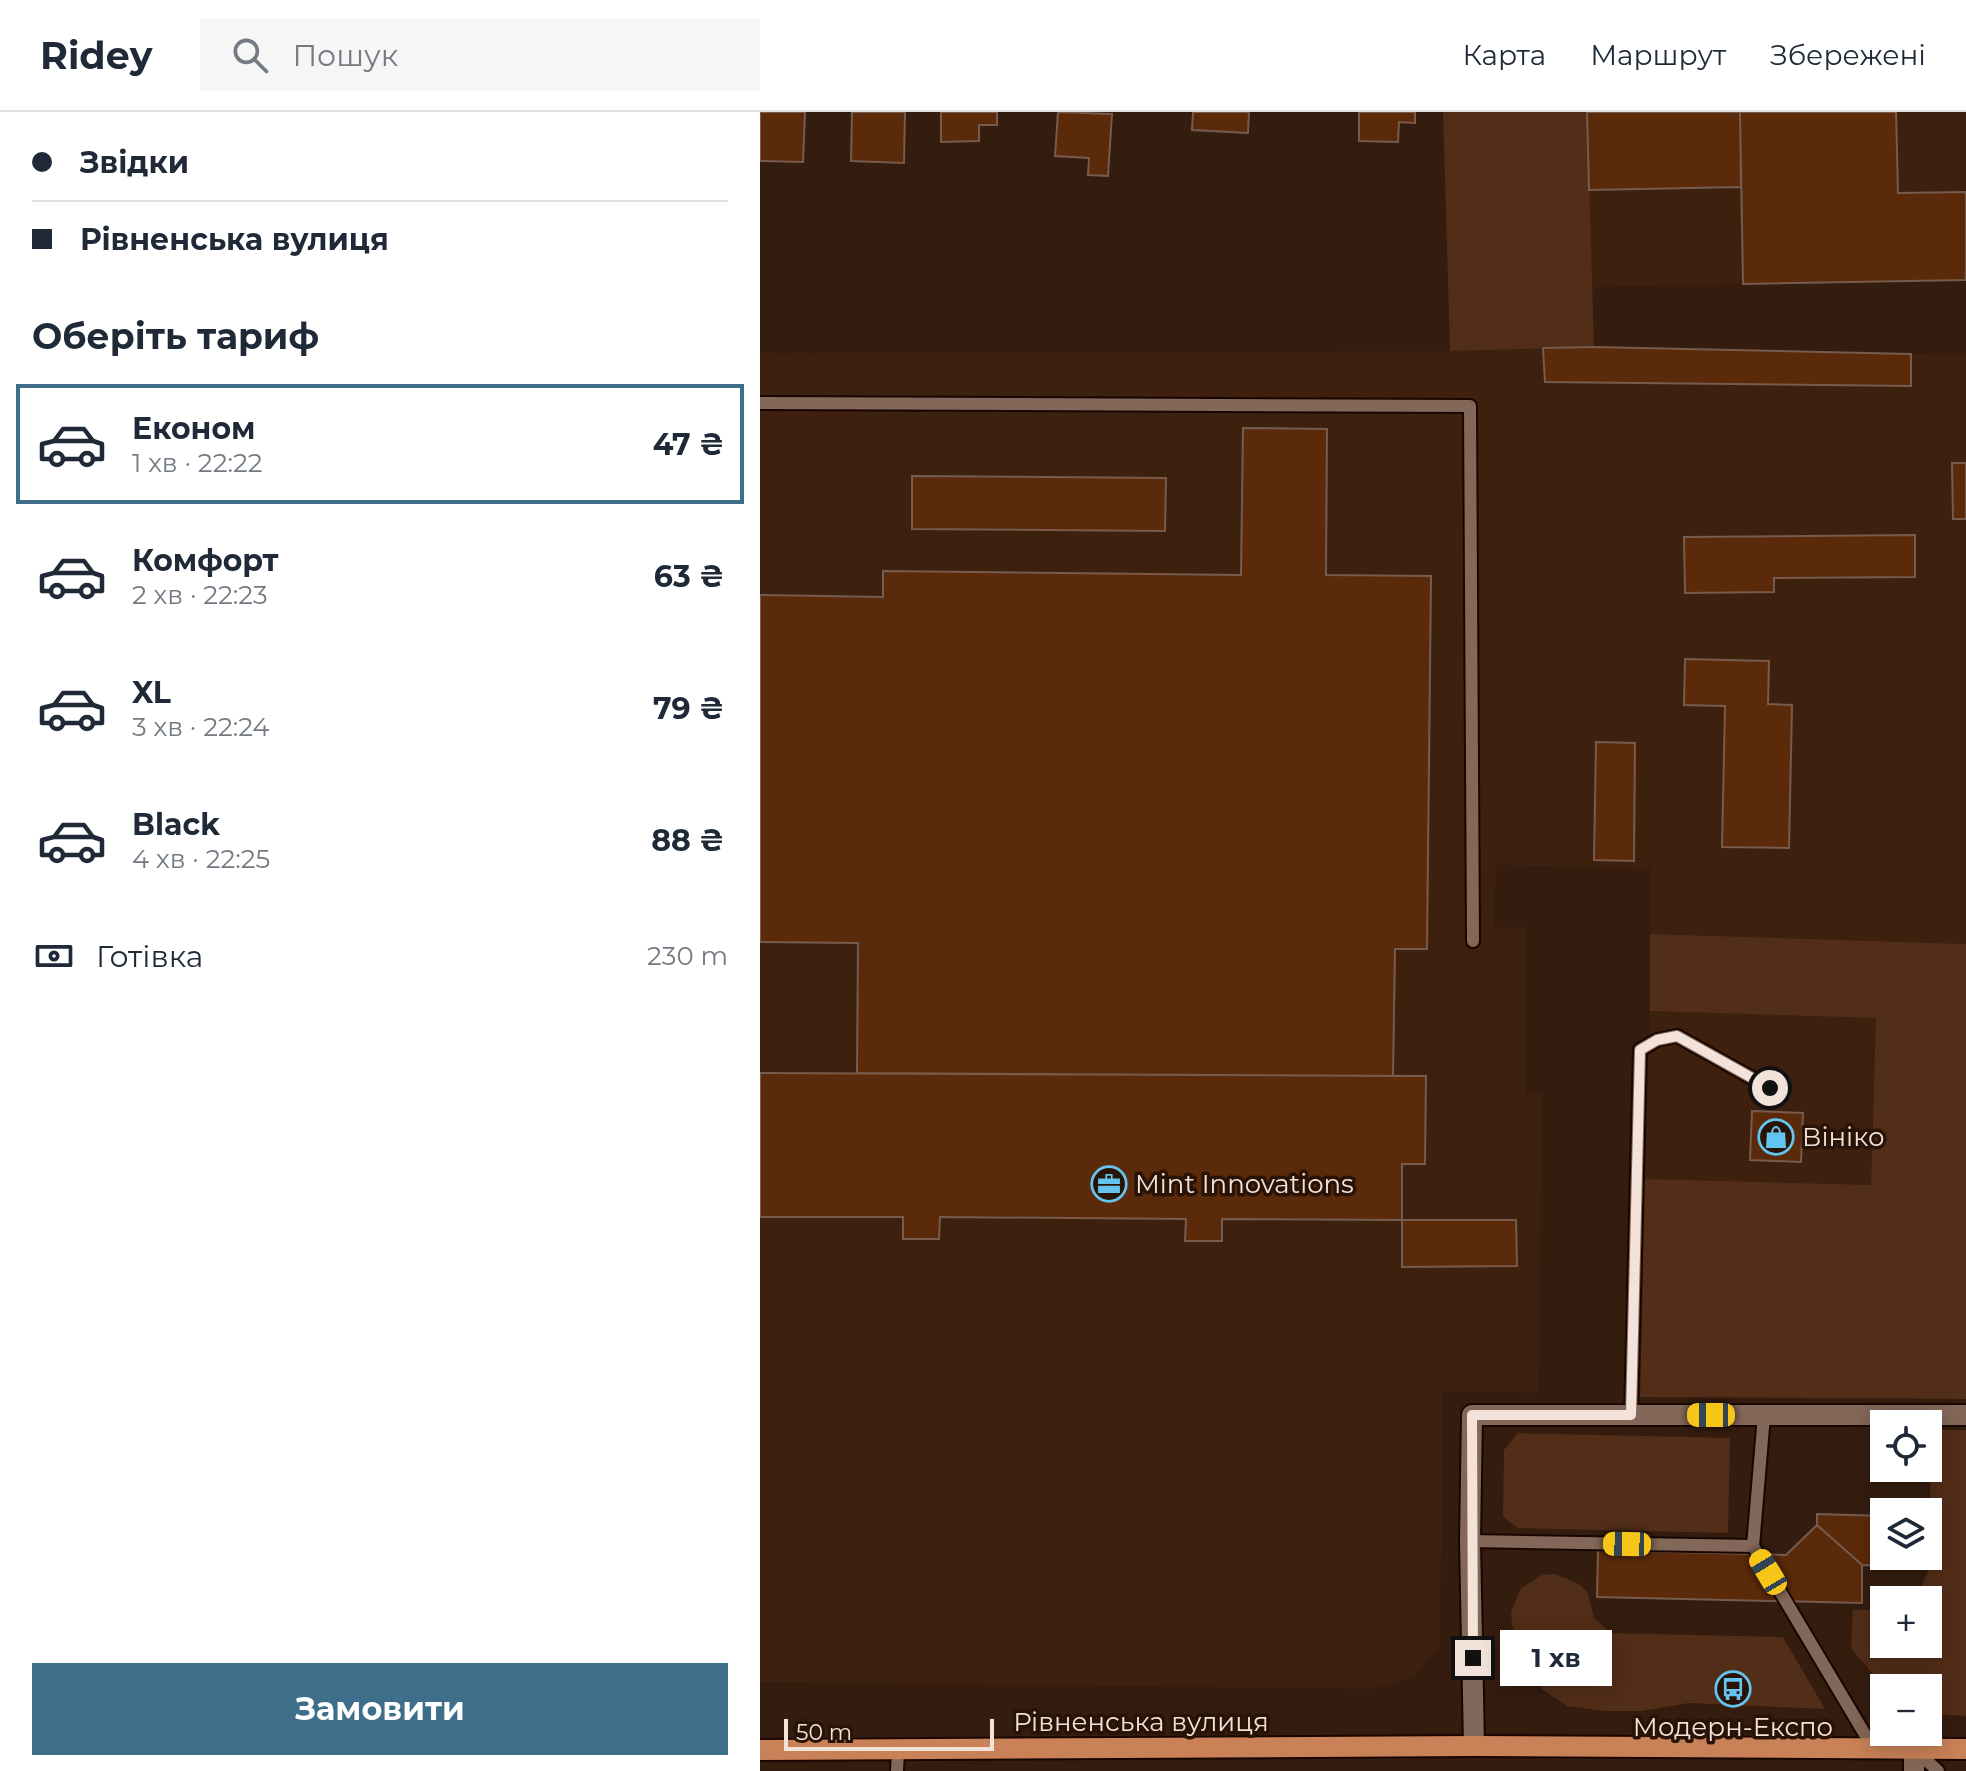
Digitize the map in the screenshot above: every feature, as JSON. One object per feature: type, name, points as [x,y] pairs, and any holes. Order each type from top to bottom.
[{"type":"main road","name":"Рівненська вулиця","points":[[760,1750],[1474,1746],[1966,1749]]},
{"type":"street","points":[[1474,1746],[1470,1541],[1472,1415],[1966,1415]]},
{"type":"street","points":[[1914,1749],[1914,1771]]},
{"type":"lane","points":[[760,403],[1470,406],[1473,941]]},
{"type":"lane","points":[[1631,1415],[1640,1050],[1657,1040],[1677,1036],[1770,1088]]},
{"type":"lane","points":[[1764,1415],[1753,1546],[1873,1748]]},
{"type":"lane","points":[[1470,1541],[1753,1546]]},
{"type":"lane","points":[[1914,1749],[1938,1771]]},
{"type":"lane","points":[[897,1771],[898,1750]]},
{"type":"shaded area","points":[[1443,112],[1587,112],[1594,347],[1450,351]]},
{"type":"shaded area","points":[[1587,112],[1966,112],[1966,280],[1591,287]]},
{"type":"shaded area","points":[[1594,347],[1966,355],[1966,944],[1650,934],[1651,869],[1496,865],[1494,927],[1527,927],[1526,1093],[1542,1094],[1539,1393],[1443,1392],[1440,1645],[1415,1677],[1373,1689],[760,1682],[760,353],[1450,351]]},
{"type":"shaded area","points":[[1650,934],[1966,944],[1966,1399],[1640,1397],[1645,1179],[1871,1185],[1876,1018],[1650,1011]]},
{"type":"shaded area","points":[[1650,1011],[1876,1017],[1871,1185],[1645,1179]]},
{"type":"shaded area","points":[[1942,1430],[1966,1430],[1966,1716],[1942,1715],[1942,1674],[1873,1674],[1851,1649],[1853,1610],[1870,1610],[1870,1658],[1942,1658],[1942,1586],[1921,1586],[1928,1570],[1942,1570],[1942,1498],[1930,1498],[1931,1482],[1942,1482]]},
{"type":"shaded area","points":[[1518,1433],[1730,1438],[1728,1533],[1518,1528],[1503,1517],[1504,1450]]},
{"type":"shaded area","points":[[1555,1574],[1579,1584],[1588,1593],[1594,1618],[1611,1633],[1783,1637],[1825,1709],[1689,1703],[1642,1711],[1604,1711],[1567,1706],[1542,1689],[1512,1625],[1511,1612],[1521,1588],[1542,1575]]},
{"type":"building","points":[[760,112],[805,112],[803,162],[760,161]]},
{"type":"building","points":[[852,112],[905,112],[904,163],[851,161]]},
{"type":"building","points":[[941,112],[997,112],[997,125],[979,125],[979,141],[941,142]]},
{"type":"building","points":[[1058,112],[1112,114],[1108,176],[1088,175],[1089,158],[1055,156]]},
{"type":"building","points":[[1193,112],[1249,112],[1248,133],[1192,130]]},
{"type":"building","points":[[1359,112],[1415,112],[1415,123],[1399,122],[1398,142],[1359,141]]},
{"type":"building","points":[[1587,112],[1740,112],[1741,187],[1589,190]]},
{"type":"building","points":[[1740,112],[1896,112],[1898,193],[1966,192],[1966,280],[1743,284]]},
{"type":"building","points":[[1543,348],[1911,354],[1911,386],[1545,382]]},
{"type":"building","points":[[1243,428],[1327,429],[1326,575],[1431,576],[1427,949],[1395,949],[1393,1076],[857,1073],[858,943],[760,942],[760,595],[883,597],[883,571],[1241,575]]},
{"type":"building","points":[[1952,463],[1966,463],[1966,519],[1953,519]]},
{"type":"building","points":[[912,476],[1166,478],[1165,531],[912,529]]},
{"type":"building","points":[[1915,535],[1915,577],[1774,578],[1774,592],[1685,593],[1684,537]]},
{"type":"building","points":[[1685,659],[1769,661],[1768,704],[1792,705],[1789,848],[1722,847],[1725,706],[1684,705]]},
{"type":"building","points":[[1596,742],[1635,743],[1634,861],[1594,860]]},
{"type":"building","points":[[760,1073],[1426,1076],[1425,1164],[1402,1164],[1402,1220],[1222,1219],[1222,1241],[1185,1241],[1186,1219],[940,1217],[939,1239],[903,1239],[903,1217],[760,1217]]},
{"type":"building","name":"Вініко","points":[[1752,1111],[1803,1113],[1801,1162],[1750,1160]]},
{"type":"building","points":[[1402,1220],[1516,1220],[1517,1266],[1402,1267]]},
{"type":"building","points":[[1817,1514],[1870,1516],[1870,1565],[1862,1565],[1817,1525]]},
{"type":"building","points":[[1817,1525],[1862,1565],[1862,1603],[1597,1597],[1598,1550],[1786,1555]]},
{"type":"place","name":"Вініко","points":[[1776,1137]]},
{"type":"place","name":"Mint Innovations","points":[[1109,1184]]},
{"type":"place","name":"Модерн-Експо","points":[[1733,1689]]},
{"type":"route","points":[[1473,1658],[1470,1541],[1472,1415],[1631,1415],[1640,1050],[1657,1040],[1677,1036],[1770,1088]]}]
